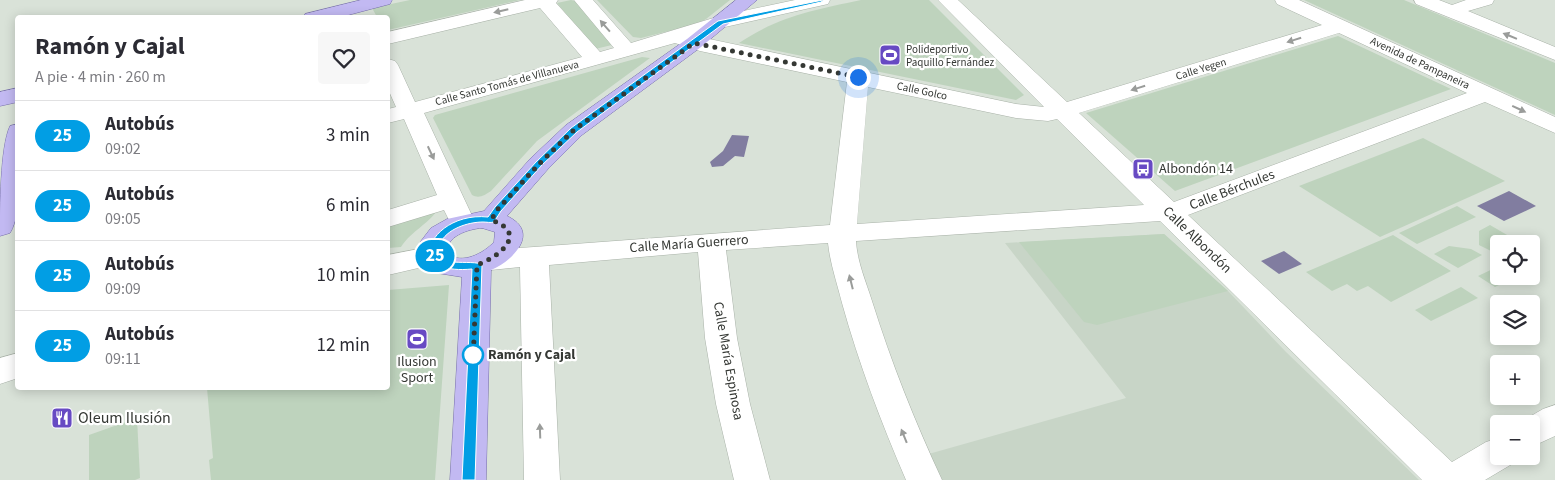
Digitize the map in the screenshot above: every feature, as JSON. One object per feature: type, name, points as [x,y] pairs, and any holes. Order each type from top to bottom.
[{"type":"main road","points":[[324,15],[383,0]]},
{"type":"main road","points":[[491,220],[498,209],[560,142],[682,45],[720,22],[748,0]]},
{"type":"main road","points":[[0,100],[15,96]]},
{"type":"main road","points":[[5,220],[15,150]]},
{"type":"main road","points":[[468,480],[503,256],[509,235],[506,228],[500,223],[457,211],[449,228],[439,236],[434,246],[434,255],[439,261],[456,267],[503,256]]},
{"type":"street","points":[[583,0],[627,51]]},
{"type":"street","points":[[720,22],[821,0]]},
{"type":"street","name":"Calle Albondón","points":[[947,0],[1446,480]]},
{"type":"street","name":"Avenida de Pampaneira","points":[[1284,0],[1555,126]]},
{"type":"street","points":[[1423,0],[1555,54]]},
{"type":"street","points":[[1459,8],[1485,0]]},
{"type":"street","points":[[390,38],[547,1],[592,55]]},
{"type":"street","name":"Calle Yegen","points":[[1062,111],[1340,26]]},
{"type":"street","name":"Calle Santo Tomás de Villanueva","points":[[401,110],[627,51],[682,45]]},
{"type":"street","name":"Calle Golco","points":[[682,45],[858,77],[1016,111],[1048,114],[1062,111]]},
{"type":"street","points":[[390,72],[401,110],[457,211],[390,219]]},
{"type":"street","points":[[858,77],[842,243],[860,316],[881,379],[906,442],[924,480]]},
{"type":"street","name":"Calle Bérchules","points":[[844,234],[1168,212],[1191,206],[1486,94]]},
{"type":"street","name":"Calle María Guerrero","points":[[503,256],[844,234]]},
{"type":"street","name":"Calle María Espinosa","points":[[711,242],[721,338],[733,404],[752,480]]},
{"type":"street","points":[[390,265],[434,255]]},
{"type":"street","points":[[503,256],[542,480]]},
{"type":"street","points":[[0,371],[15,366]]},
{"type":"street","points":[[1540,427],[1555,418]]},
{"type":"street","points":[[1454,480],[1490,458]]},
{"type":"shaded area","points":[[410,0],[520,0],[390,30],[390,15],[376,15],[372,8]]},
{"type":"shaded area","points":[[597,0],[730,0],[697,24],[641,38],[633,37]]},
{"type":"shaded area","name":"Polideportivo Paquillo Fernández","points":[[861,0],[929,0],[1024,95],[1016,100],[739,43],[768,26],[797,15]]},
{"type":"shaded area","points":[[1304,0],[1404,0],[1555,63],[1555,115]]},
{"type":"shaded area","points":[[575,1],[612,45],[595,49],[557,3]]},
{"type":"shaded area","points":[[1338,36],[1451,89],[1175,191],[1086,113]]},
{"type":"shaded area","points":[[642,57],[650,58],[537,141],[491,191],[480,197],[472,195],[433,118],[435,115]]},
{"type":"shaded area","points":[[732,135],[749,136],[744,157],[735,156],[723,166],[712,167],[710,162],[723,151]]},
{"type":"shaded area","points":[[1423,138],[1505,181],[1380,237],[1299,186]]},
{"type":"shaded area","points":[[1509,191],[1536,206],[1504,221],[1477,206]]},
{"type":"shaded area","points":[[1457,206],[1476,217],[1417,244],[1399,233]]},
{"type":"shaded area","points":[[438,209],[401,247],[390,248],[390,224]]},
{"type":"shaded area","points":[[1490,225],[1507,235],[1490,235],[1490,250],[1479,245],[1479,231]]},
{"type":"shaded area","points":[[1164,234],[1228,291],[1286,352],[1419,480],[937,480],[925,455],[1126,398],[1005,243]]},
{"type":"shaded area","points":[[1164,234],[1228,291],[1097,325],[1084,322],[1019,242]]},
{"type":"shaded area","points":[[1393,235],[1451,271],[1391,302],[1368,286],[1357,291],[1347,284],[1332,291],[1306,272]]},
{"type":"shaded area","points":[[1449,246],[1471,249],[1482,255],[1458,268],[1434,254]]},
{"type":"shaded area","points":[[1284,251],[1302,264],[1279,274],[1261,261]]},
{"type":"shaded area","points":[[1490,270],[1490,284],[1478,276]]},
{"type":"shaded area","name":"Ilusion Sport","points":[[449,285],[435,480],[211,480],[209,460],[213,458],[207,390],[390,390],[390,290]]},
{"type":"shaded area","points":[[1461,287],[1478,298],[1431,321],[1415,310]]},
{"type":"shaded area","points":[[137,418],[140,478],[135,480],[89,480],[89,435]]},
{"type":"bus line","name":"25","points":[[468,480],[477,265],[456,267],[439,261],[434,255],[434,246],[439,236],[449,228],[462,222],[482,219],[491,220],[498,209],[560,142],[720,22],[821,0]]},
{"type":"place","name":"Polideportivo Paquillo Fernández","points":[[890,55]]},
{"type":"place","name":"Albondón 14","points":[[1143,169]]},
{"type":"place","name":"Ilusion Sport","points":[[417,339]]},
{"type":"place","name":"Ramón y Cajal","points":[[473,355]]},
{"type":"place","name":"Oleum Ilusión","points":[[62,418]]},
{"type":"route","points":[[473,355],[473,362],[477,265],[499,255],[508,243],[509,235],[506,228],[500,223],[491,220],[498,209],[560,142],[655,70],[694,43],[858,77]]}]
